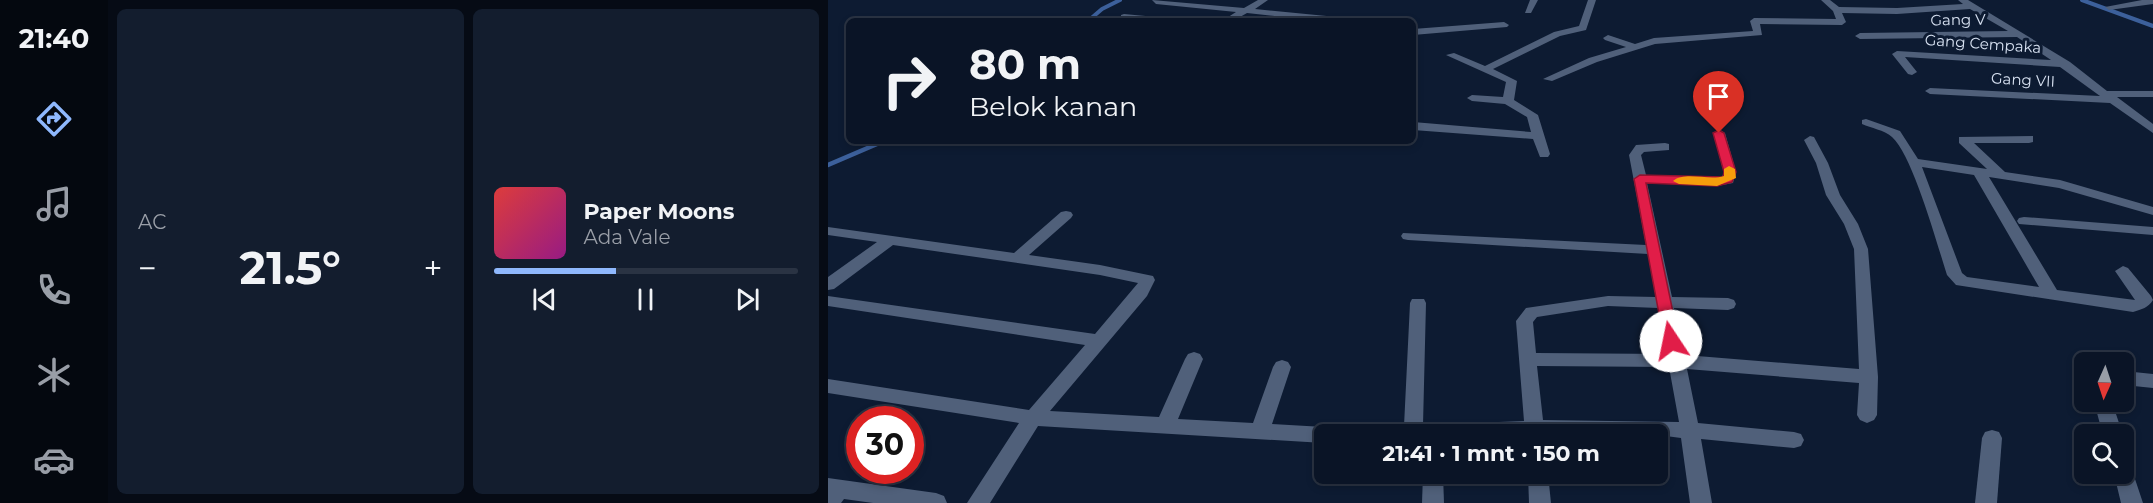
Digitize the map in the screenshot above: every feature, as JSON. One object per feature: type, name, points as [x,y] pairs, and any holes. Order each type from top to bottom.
[{"type":"street","points":[[1231,18],[1263,0]]},
{"type":"street","points":[[1528,11],[1534,0]]},
{"type":"street","points":[[1486,69],[1561,32],[1583,28],[1592,0]]},
{"type":"street","points":[[1548,80],[1633,46],[1664,39],[1759,33],[1754,21],[1842,22],[1837,10],[1825,0]]},
{"type":"street","points":[[1962,0],[2066,64],[2153,129]]},
{"type":"street","points":[[1156,1],[1319,18]]},
{"type":"street","points":[[2109,7],[2148,2]]},
{"type":"street","points":[[1837,10],[1897,11],[1973,6]]},
{"type":"street","points":[[1124,17],[1135,18]]},
{"type":"street","points":[[1416,33],[1504,25]]},
{"type":"street","name":"Gang V","points":[[1860,36],[2020,34]]},
{"type":"street","points":[[1608,38],[1633,46]]},
{"type":"street","name":"Gang Cempaka","points":[[1912,72],[1897,56],[1898,53],[2066,64]]},
{"type":"street","points":[[1451,56],[1512,81],[1508,101]]},
{"type":"street","name":"Gang VII","points":[[1930,91],[2111,97],[2153,94]]},
{"type":"street","points":[[1472,98],[1508,101],[1532,115],[1544,154]]},
{"type":"street","points":[[1866,122],[1897,134],[1912,162],[1957,278],[1972,285],[2133,306],[2141,304],[2145,300],[2123,271]]},
{"type":"street","points":[[1416,126],[1540,136]]},
{"type":"street","points":[[1640,179],[1717,182],[1728,180],[1730,172],[1719,133]]},
{"type":"street","points":[[2001,175],[1963,141],[2029,139]]},
{"type":"street","points":[[1810,140],[1822,163],[1833,195],[1851,224],[1861,249],[1869,377],[1867,415]]},
{"type":"street","points":[[1665,147],[1637,149],[1635,155],[1690,430],[1701,503]]},
{"type":"street","points":[[1912,162],[2060,184],[2153,211]]},
{"type":"street","points":[[1978,171],[2052,295]]},
{"type":"street","points":[[1016,259],[1066,215]]},
{"type":"street","points":[[2024,221],[2153,231]]},
{"type":"street","points":[[828,231],[1119,273],[1148,280],[1033,418],[978,503]]},
{"type":"street","points":[[1408,236],[1654,250]]},
{"type":"street","points":[[828,285],[890,240]]},
{"type":"street","points":[[828,301],[1097,341]]},
{"type":"street","points":[[1534,424],[1524,321],[1532,312],[1608,301],[1728,304]]},
{"type":"street","points":[[1413,424],[1418,303]]},
{"type":"street","points":[[1165,426],[1194,359]]},
{"type":"street","points":[[1527,359],[1675,361],[1869,377]]},
{"type":"street","points":[[1260,431],[1282,367]]},
{"type":"street","points":[[2134,379],[2153,381]]},
{"type":"street","points":[[828,386],[1033,418],[1314,434]]},
{"type":"street","points":[[1668,430],[1690,430],[1794,440]]},
{"type":"street","points":[[1986,503],[1992,438]]},
{"type":"street","points":[[1433,503],[1434,484]]},
{"type":"street","points":[[1539,484],[1540,503]]},
{"type":"street","points":[[2127,484],[2132,503]]},
{"type":"street","points":[[832,493],[936,503]]},
{"type":"waterway","points":[[1092,18],[1102,9],[1120,0]]},
{"type":"waterway","points":[[2082,0],[2153,26]]},
{"type":"waterway","points":[[828,165],[877,144]]},
{"type":"slow traffic","points":[[1679,181],[1728,180],[1731,176],[1729,169]]},
{"type":"route","points":[[1671,341],[1640,179],[1717,182],[1728,180],[1731,176],[1719,133]]}]
